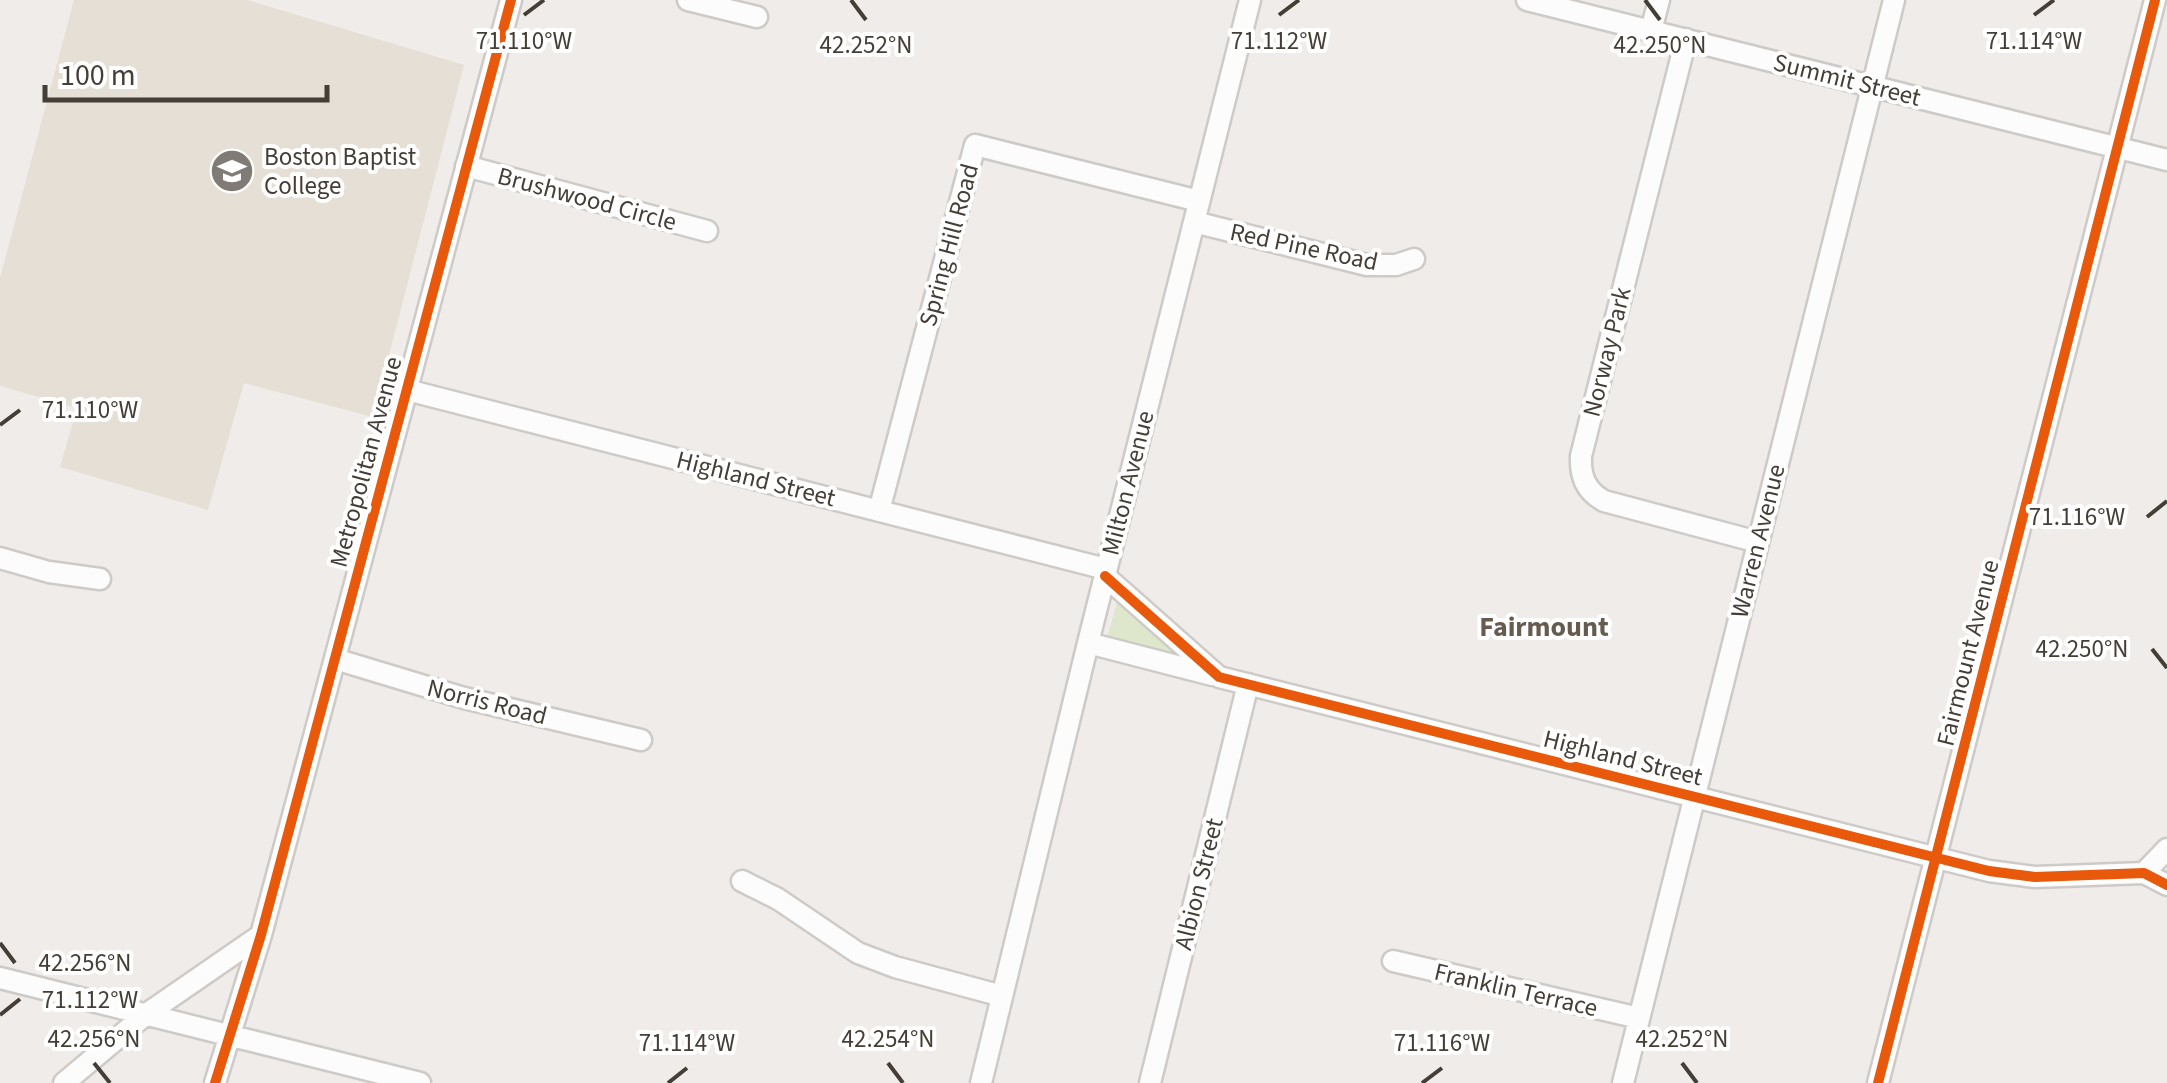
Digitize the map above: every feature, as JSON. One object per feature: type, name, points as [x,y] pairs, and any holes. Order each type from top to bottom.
[{"type":"street","name":"Metropolitan Avenue","points":[[215,1083],[260,935],[511,0]]},
{"type":"street","points":[[688,0],[757,17]]},
{"type":"street","name":"Milton Avenue","points":[[981,1083],[1250,0]]},
{"type":"street","name":"Summit Street","points":[[1527,0],[2167,160]]},
{"type":"street","points":[[1651,31],[1659,0]]},
{"type":"street","name":"Warren Avenue","points":[[1623,1083],[1894,0]]},
{"type":"street","name":"Fairmount Avenue","points":[[1878,1083],[2155,0]]},
{"type":"street","name":"Norway Park","points":[[1686,40],[1581,456],[1581,474],[1590,491],[1604,501],[1758,542]]},
{"type":"street","name":"Spring Hill Road","points":[[879,510],[975,145],[1200,201]]},
{"type":"street","name":"Brushwood Circle","points":[[466,166],[707,232]]},
{"type":"street","name":"Red Pine Road","points":[[1194,222],[1367,265],[1386,266],[1414,259]]},
{"type":"street","name":"Highland Street","points":[[406,390],[879,510],[1106,573],[1219,677]]},
{"type":"street","points":[[0,558],[49,572],[100,580]]},
{"type":"street","name":"Highland Street","points":[[1088,643],[1936,858],[2021,876],[2144,873],[2167,884]]},
{"type":"street","name":"Norris Road","points":[[334,659],[464,698],[641,740]]},
{"type":"street","name":"Albion Street","points":[[1150,1083],[1248,684]]},
{"type":"street","points":[[2144,873],[2167,849]]},
{"type":"street","points":[[742,881],[778,898],[858,954],[1002,996]]},
{"type":"street","points":[[64,1083],[145,1015],[260,935]]},
{"type":"street","name":"Franklin Terrace","points":[[1394,962],[1639,1018]]},
{"type":"street","points":[[0,978],[420,1083]]},
{"type":"shaded area","name":"Boston Baptist College","points":[[74,0],[247,0],[464,65],[373,417],[244,383],[208,510],[60,467],[77,408],[0,386],[0,278]]},
{"type":"green space","points":[[1117,602],[1181,657],[1107,638]]},
{"type":"cycle path","points":[[215,1083],[261,935],[511,0]]},
{"type":"cycle path","points":[[1878,1083],[2155,0]]},
{"type":"cycle path","points":[[1105,576],[1219,677],[1989,871],[2035,877],[2144,873],[2167,885]]},
{"type":"place","name":"Boston Baptist College","points":[[232,171]]},
{"type":"district","name":"Fairmount","points":[[1544,627]]}]
